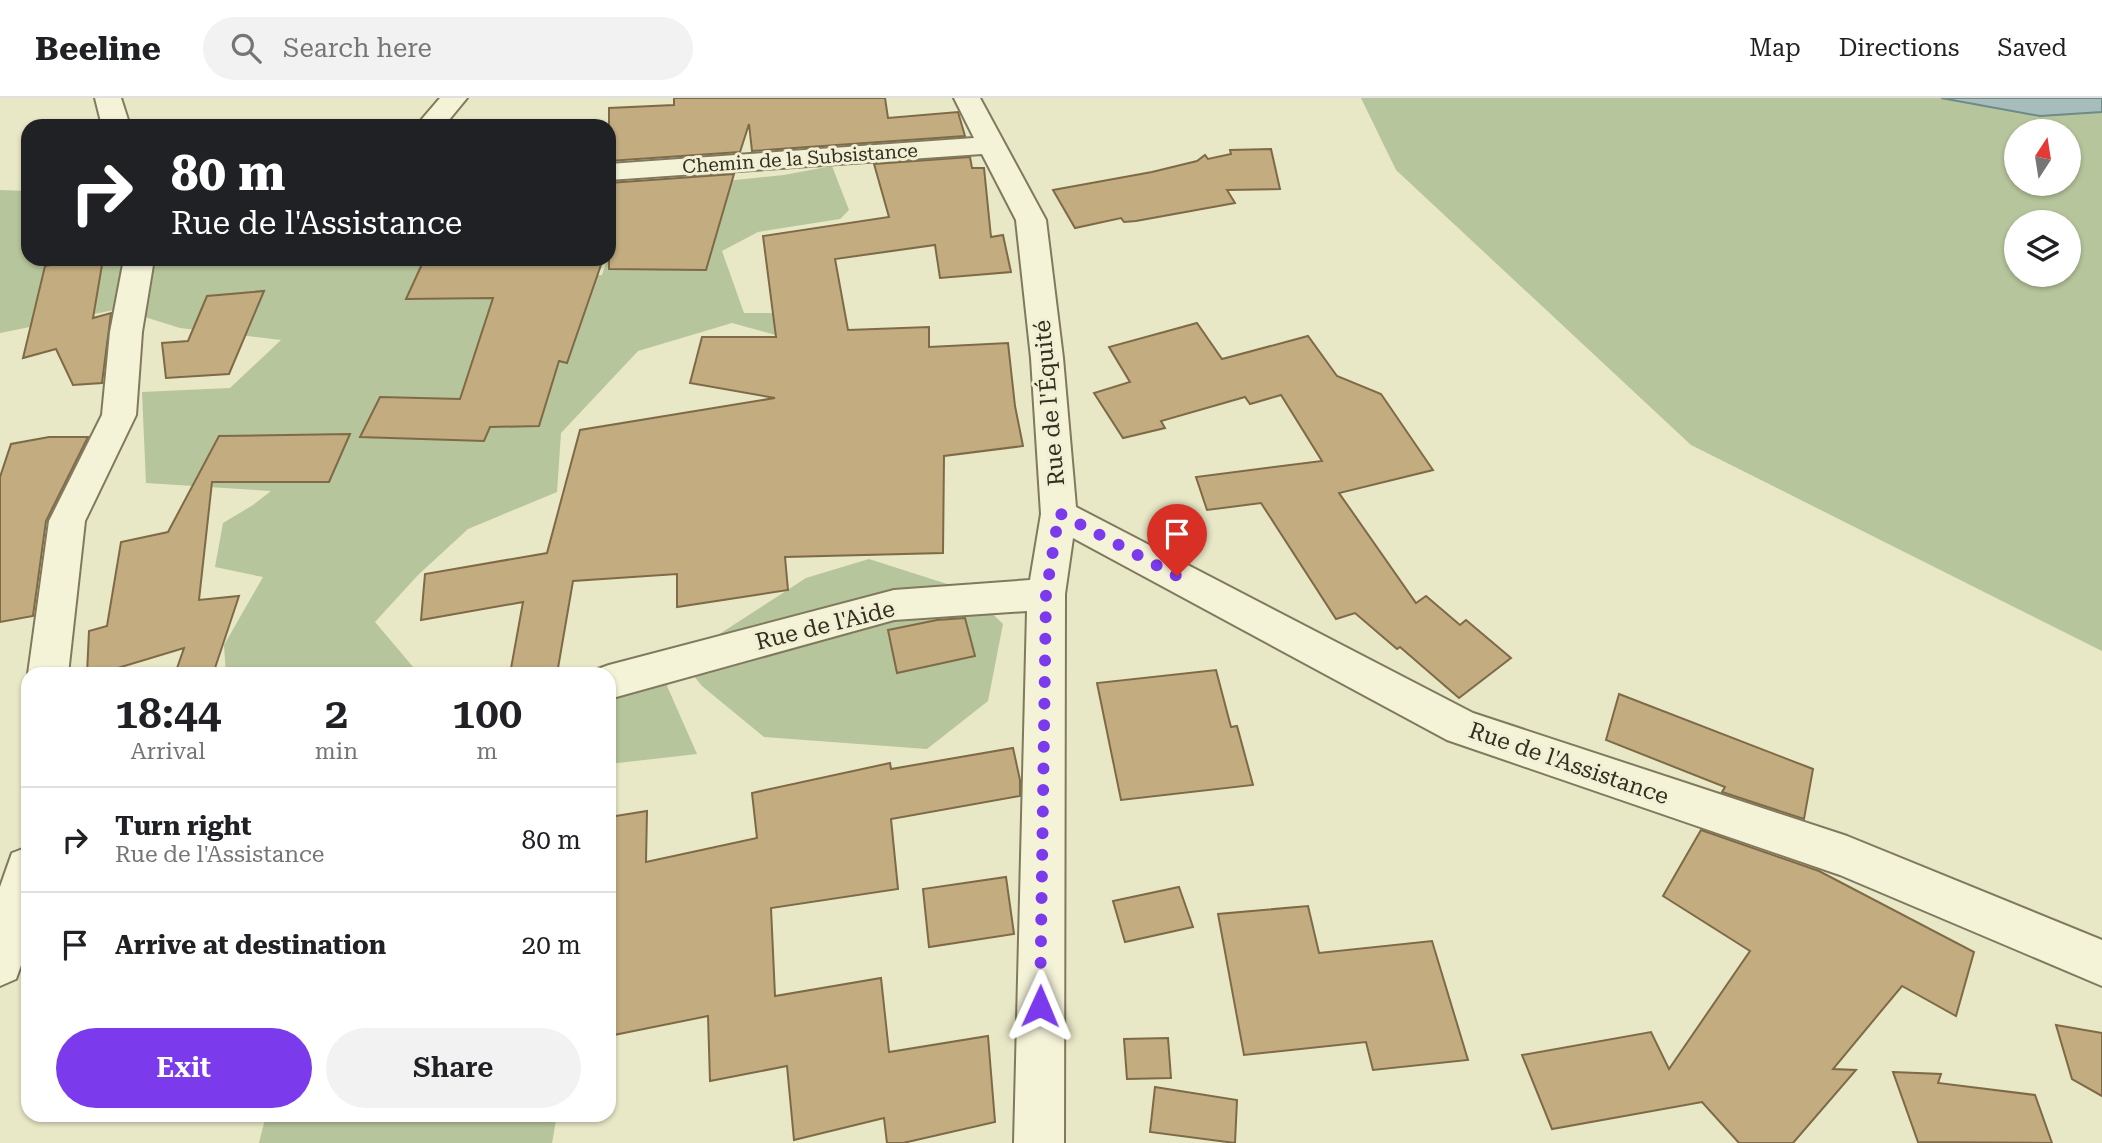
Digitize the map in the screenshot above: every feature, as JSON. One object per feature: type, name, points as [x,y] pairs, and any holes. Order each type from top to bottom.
[{"type":"street","points":[[108,98],[114,119]]},
{"type":"street","points":[[436,119],[454,98]]},
{"type":"street","name":"Rue de l'Équité","points":[[967,98],[1031,220],[1059,513],[1046,594],[1038,1143]]},
{"type":"street","name":"Chemin de la Subsistance","points":[[616,172],[991,145]]},
{"type":"street","points":[[49,667],[67,521],[119,415],[126,332],[138,266]]},
{"type":"street","name":"Rue de l'Assistance","points":[[1059,513],[1461,727],[1847,857],[2102,963]]},
{"type":"street","name":"Rue de l'Aide","points":[[616,680],[894,605],[1046,594]]},
{"type":"street","points":[[0,963],[21,892]]},
{"type":"green space","points":[[1361,98],[1940,98],[2040,116],[2102,112],[2102,651],[1691,445],[1396,170]]},
{"type":"green space","points":[[832,166],[849,210],[840,219],[758,232],[722,251],[744,313],[837,313],[816,346],[732,323],[638,351],[561,433],[557,492],[468,529],[418,575],[375,622],[413,667],[226,667],[224,645],[263,577],[215,567],[223,523],[271,491],[146,483],[142,392],[230,388],[281,340],[180,328],[119,309],[0,333],[0,190],[21,191],[21,266],[537,266],[580,277],[602,275],[605,266],[616,266],[616,233],[630,191],[784,175]]},
{"type":"green space","points":[[869,559],[969,591],[1003,624],[988,701],[927,749],[764,737],[702,686],[681,660],[667,686],[697,754],[616,763],[616,674],[707,642],[806,578]]},
{"type":"green space","points":[[264,1122],[556,1122],[552,1143],[259,1143]]},
{"type":"water","points":[[1941,98],[2102,98],[2102,112],[2040,116]]},
{"type":"building","points":[[674,98],[885,98],[888,118],[958,112],[965,136],[752,151],[749,124],[740,152],[616,161],[616,119],[609,119],[609,108],[674,105]]},
{"type":"building","points":[[1271,149],[1280,189],[1227,190],[1235,203],[1136,221],[1124,222],[1121,218],[1075,228],[1053,190],[1152,172],[1197,161],[1205,155],[1208,159],[1231,154],[1230,150]]},
{"type":"building","points":[[970,157],[972,168],[984,168],[991,237],[1003,235],[1011,272],[940,278],[935,245],[835,259],[848,330],[929,327],[929,347],[1008,343],[1015,406],[1023,446],[944,456],[943,553],[785,557],[788,590],[677,607],[677,574],[573,581],[558,667],[511,667],[523,602],[421,620],[425,574],[547,553],[580,430],[775,398],[690,383],[702,337],[776,337],[763,236],[889,217],[874,164]]},
{"type":"building","points":[[734,174],[706,270],[609,269],[609,266],[616,266],[616,182]]},
{"type":"building","points":[[45,266],[102,266],[93,318],[111,313],[102,383],[73,385],[56,349],[23,358]]},
{"type":"building","points":[[421,266],[601,266],[567,363],[559,361],[539,426],[490,427],[484,441],[360,437],[380,397],[460,399],[493,298],[406,299]]},
{"type":"building","points":[[264,291],[229,374],[166,378],[162,343],[188,341],[207,296]]},
{"type":"building","points":[[1197,323],[1222,359],[1308,336],[1337,376],[1381,394],[1433,470],[1339,493],[1416,603],[1426,596],[1460,625],[1466,620],[1511,658],[1459,698],[1400,647],[1397,649],[1355,613],[1336,619],[1261,503],[1207,510],[1196,477],[1322,461],[1281,395],[1250,404],[1245,397],[1161,421],[1165,428],[1123,438],[1094,393],[1130,382],[1109,347]]},
{"type":"building","points":[[350,434],[329,482],[212,482],[199,600],[239,596],[215,667],[177,667],[184,648],[121,667],[87,667],[89,631],[107,626],[121,542],[168,532],[219,436]]},
{"type":"building","points":[[49,437],[88,437],[46,521],[33,616],[0,622],[0,477],[11,444]]},
{"type":"building","points":[[965,618],[975,656],[897,673],[888,630],[937,620]]},
{"type":"building","points":[[1216,670],[1231,727],[1237,726],[1253,785],[1121,800],[1097,683]]},
{"type":"building","points":[[1619,694],[1813,769],[1804,819],[1722,792],[1725,787],[1606,740]]},
{"type":"building","points":[[1013,748],[1020,780],[1020,796],[891,819],[898,889],[771,908],[775,996],[881,978],[889,1052],[988,1036],[995,1122],[903,1143],[887,1143],[884,1118],[794,1140],[787,1066],[710,1081],[708,1016],[616,1035],[616,816],[647,811],[646,862],[757,838],[752,793],[890,763],[891,769]]},
{"type":"building","points":[[1701,830],[1819,871],[1974,952],[1956,1016],[1902,986],[1833,1069],[1856,1070],[1793,1143],[1739,1143],[1702,1102],[1552,1129],[1522,1055],[1651,1032],[1669,1069],[1750,951],[1663,896]]},
{"type":"building","points":[[1006,877],[1014,934],[929,947],[923,889]]},
{"type":"building","points":[[1179,887],[1193,927],[1125,942],[1113,901]]},
{"type":"building","points":[[1308,906],[1319,953],[1432,941],[1468,1060],[1373,1070],[1366,1042],[1244,1055],[1218,914]]},
{"type":"building","points":[[2056,1025],[2102,1033],[2102,1096],[2072,1079]]},
{"type":"building","points":[[1168,1038],[1171,1078],[1127,1079],[1124,1039]]},
{"type":"building","points":[[1893,1072],[1941,1074],[1938,1083],[2035,1095],[2052,1143],[1918,1142]]},
{"type":"building","points":[[1155,1087],[1237,1100],[1235,1143],[1150,1132]]},
{"type":"route","points":[[1040,1006],[1046,594],[1059,513],[1177,576]]}]
